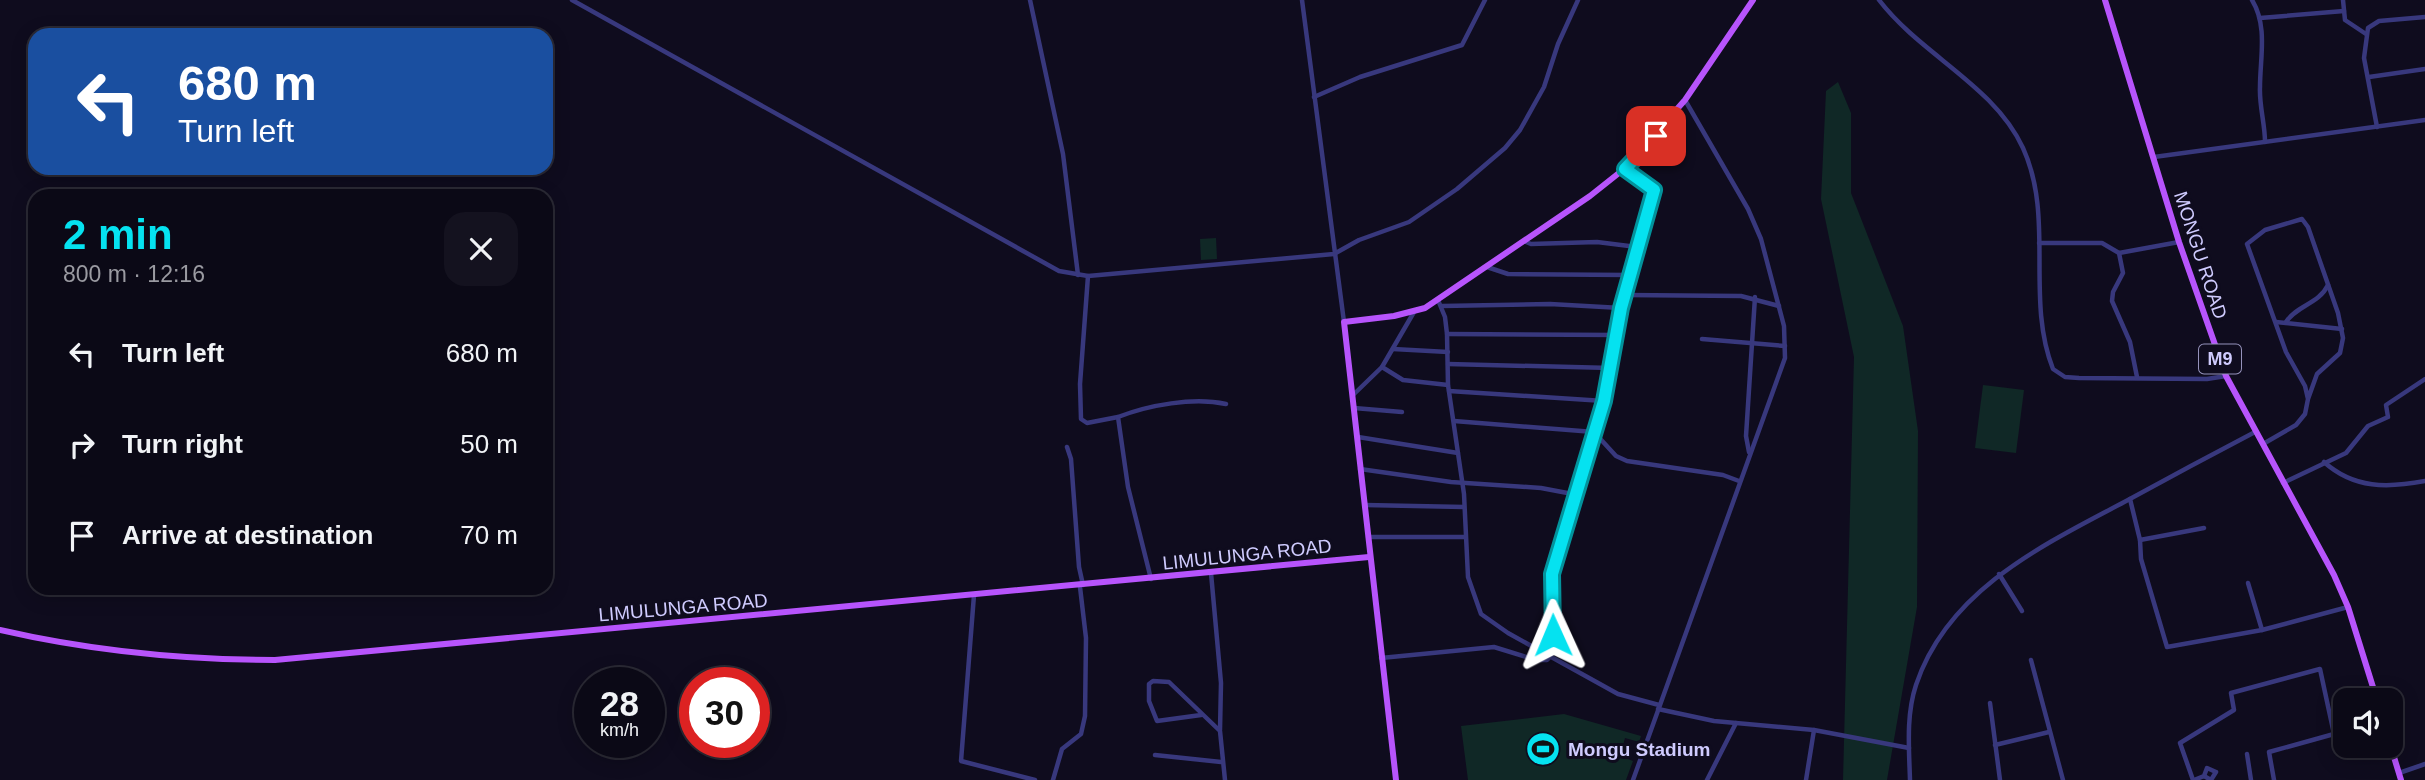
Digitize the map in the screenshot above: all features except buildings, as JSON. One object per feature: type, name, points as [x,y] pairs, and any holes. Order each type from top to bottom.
[{"type":"main road","points":[[1396,780],[1344,322],[1414,312],[1440,303],[1523,240],[1590,196],[1625,169],[1685,100],[1753,0]]},
{"type":"main road","name":"MONGU ROAD","points":[[2105,0],[2179,242],[2226,376],[2348,607],[2373,688]]},
{"type":"main road","name":"LIMULUNGA ROAD","points":[[0,630],[120,653],[212,660],[275,660],[1369,557]]},
{"type":"main road","points":[[2394,758],[2400,776]]},
{"type":"street","points":[[572,0],[781,115],[923,198],[1059,271],[1088,276],[1334,254],[1359,240],[1409,222],[1457,189],[1505,149],[1520,130],[1544,87],[1558,44],[1578,0]]},
{"type":"street","points":[[1030,0],[1064,163],[1078,275]]},
{"type":"street","points":[[1302,0],[1344,322]]},
{"type":"street","points":[[1314,97],[1360,76],[1462,45],[1485,0]]},
{"type":"street","points":[[1879,0],[1917,41],[2007,119],[2028,160],[2036,199],[2039,306],[2053,369],[2065,377],[2207,379],[2226,376]]},
{"type":"street","points":[[2252,0],[2260,18],[2260,87],[2265,142]]},
{"type":"street","points":[[2343,0],[2346,22],[2366,34]]},
{"type":"street","points":[[2260,18],[2344,11]]},
{"type":"street","points":[[2377,127],[2364,58],[2366,34],[2371,24],[2379,21],[2425,18]]},
{"type":"street","points":[[2369,76],[2425,69]]},
{"type":"street","points":[[1633,780],[1749,453],[1782,371],[1785,346],[1780,306],[1754,222],[1685,100]]},
{"type":"street","points":[[2154,157],[2425,120]]},
{"type":"street","points":[[1381,658],[1494,647],[1536,660],[1547,660],[1551,656],[1555,620],[1552,574],[1578,495],[1604,401],[1621,308],[1654,190],[1625,169]]},
{"type":"street","points":[[2262,445],[2296,425],[2305,414],[2317,374],[2340,353],[2342,329],[2303,219],[2257,235],[2246,247],[2308,399]]},
{"type":"street","points":[[1523,240],[1531,244],[1597,242],[1637,247]]},
{"type":"street","points":[[2039,243],[2102,243],[2119,253],[2179,242]]},
{"type":"street","points":[[2119,253],[2123,274],[2113,292],[2112,301],[2130,342],[2137,377]]},
{"type":"street","points":[[1487,267],[1508,274],[1629,275]]},
{"type":"street","points":[[1088,276],[1080,384],[1081,419],[1087,423],[1138,410],[1212,401],[1226,404]]},
{"type":"street","points":[[2286,322],[2291,315],[2322,295],[2328,285]]},
{"type":"street","points":[[1625,295],[1755,298],[1780,306]]},
{"type":"street","points":[[1749,453],[1746,436],[1755,298]]},
{"type":"street","points":[[1621,308],[1440,303],[1447,334],[1448,385],[1463,483],[1464,537],[1470,589],[1481,614],[1508,633],[1618,694],[1658,707],[1736,723],[1814,730],[1909,748]]},
{"type":"street","points":[[1353,395],[1382,367],[1414,312]]},
{"type":"street","points":[[2276,323],[2342,329]]},
{"type":"street","points":[[1447,334],[1618,335]]},
{"type":"street","points":[[1702,339],[1785,346]]},
{"type":"street","points":[[1393,348],[1448,352]]},
{"type":"street","points":[[1447,365],[1611,368]]},
{"type":"street","points":[[1382,367],[1404,380],[1448,385]]},
{"type":"street","points":[[2283,483],[2353,448],[2368,426],[2388,417],[2386,405],[2425,379]]},
{"type":"street","points":[[1449,391],[1604,401]]},
{"type":"street","points":[[1354,408],[1402,412]]},
{"type":"street","points":[[1118,417],[1128,487],[1151,579]]},
{"type":"street","points":[[1454,421],[1594,432],[1616,456],[1627,461],[1723,475],[1739,481]]},
{"type":"street","points":[[1910,780],[1909,716],[1924,664],[1939,638],[1999,574],[2051,541],[2255,432]]},
{"type":"street","points":[[1358,437],[1458,453]]},
{"type":"street","points":[[1053,780],[1062,749],[1081,734],[1085,716],[1086,638],[1067,447]]},
{"type":"street","points":[[2324,462],[2338,474],[2362,484],[2394,487],[2425,481]]},
{"type":"street","points":[[1360,469],[1463,483],[1541,488],[1578,495]]},
{"type":"street","points":[[2130,499],[2140,540],[2141,559],[2167,647],[2262,631],[2348,607]]},
{"type":"street","points":[[1364,505],[1464,507]]},
{"type":"street","points":[[2140,540],[2204,528]]},
{"type":"street","points":[[1367,537],[1464,537]]},
{"type":"street","points":[[1211,573],[1221,683],[1221,762],[1226,780]]},
{"type":"street","points":[[1999,574],[2022,611]]},
{"type":"street","points":[[2248,583],[2262,631]]},
{"type":"street","points":[[974,594],[961,761],[1035,780]]},
{"type":"street","points":[[2031,660],[2063,780]]},
{"type":"street","points":[[2204,776],[2205,769],[2213,768],[2216,772],[2215,779],[2204,776],[2193,780],[2180,743],[2234,710],[2231,692],[2320,669],[2334,734],[2269,752],[2274,780]]},
{"type":"street","points":[[1201,715],[1157,721],[1149,701],[1149,684],[1153,681],[1169,681],[1220,731]]},
{"type":"street","points":[[1990,703],[2000,780]]},
{"type":"street","points":[[1707,780],[1736,723]]},
{"type":"street","points":[[1806,780],[1814,730]]},
{"type":"street","points":[[1996,745],[2049,732]]},
{"type":"street","points":[[2247,754],[2251,780]]},
{"type":"street","points":[[1155,755],[1221,762]]},
{"type":"street","points":[[2400,776],[2425,764]]},
{"type":"green space","points":[[1838,82],[1851,113],[1851,193],[1903,326],[1918,431],[1917,607],[1887,780],[1843,780],[1854,357],[1821,199],[1826,91]]},
{"type":"green space","points":[[1216,238],[1217,259],[1201,260],[1200,239]]},
{"type":"green space","points":[[1983,385],[2024,390],[2016,453],[1975,448]]},
{"type":"green space","name":"Mongu Stadium","points":[[1564,714],[1641,736],[1639,742],[1625,738],[1620,756],[1633,761],[1626,780],[1468,780],[1461,726]]},
{"type":"place","name":"Mongu Stadium","points":[[1543,749]]},
{"type":"route","points":[[1553,635],[1555,620],[1552,574],[1556,555],[1578,495],[1604,401],[1621,308],[1654,190],[1625,169],[1656,136]]}]
